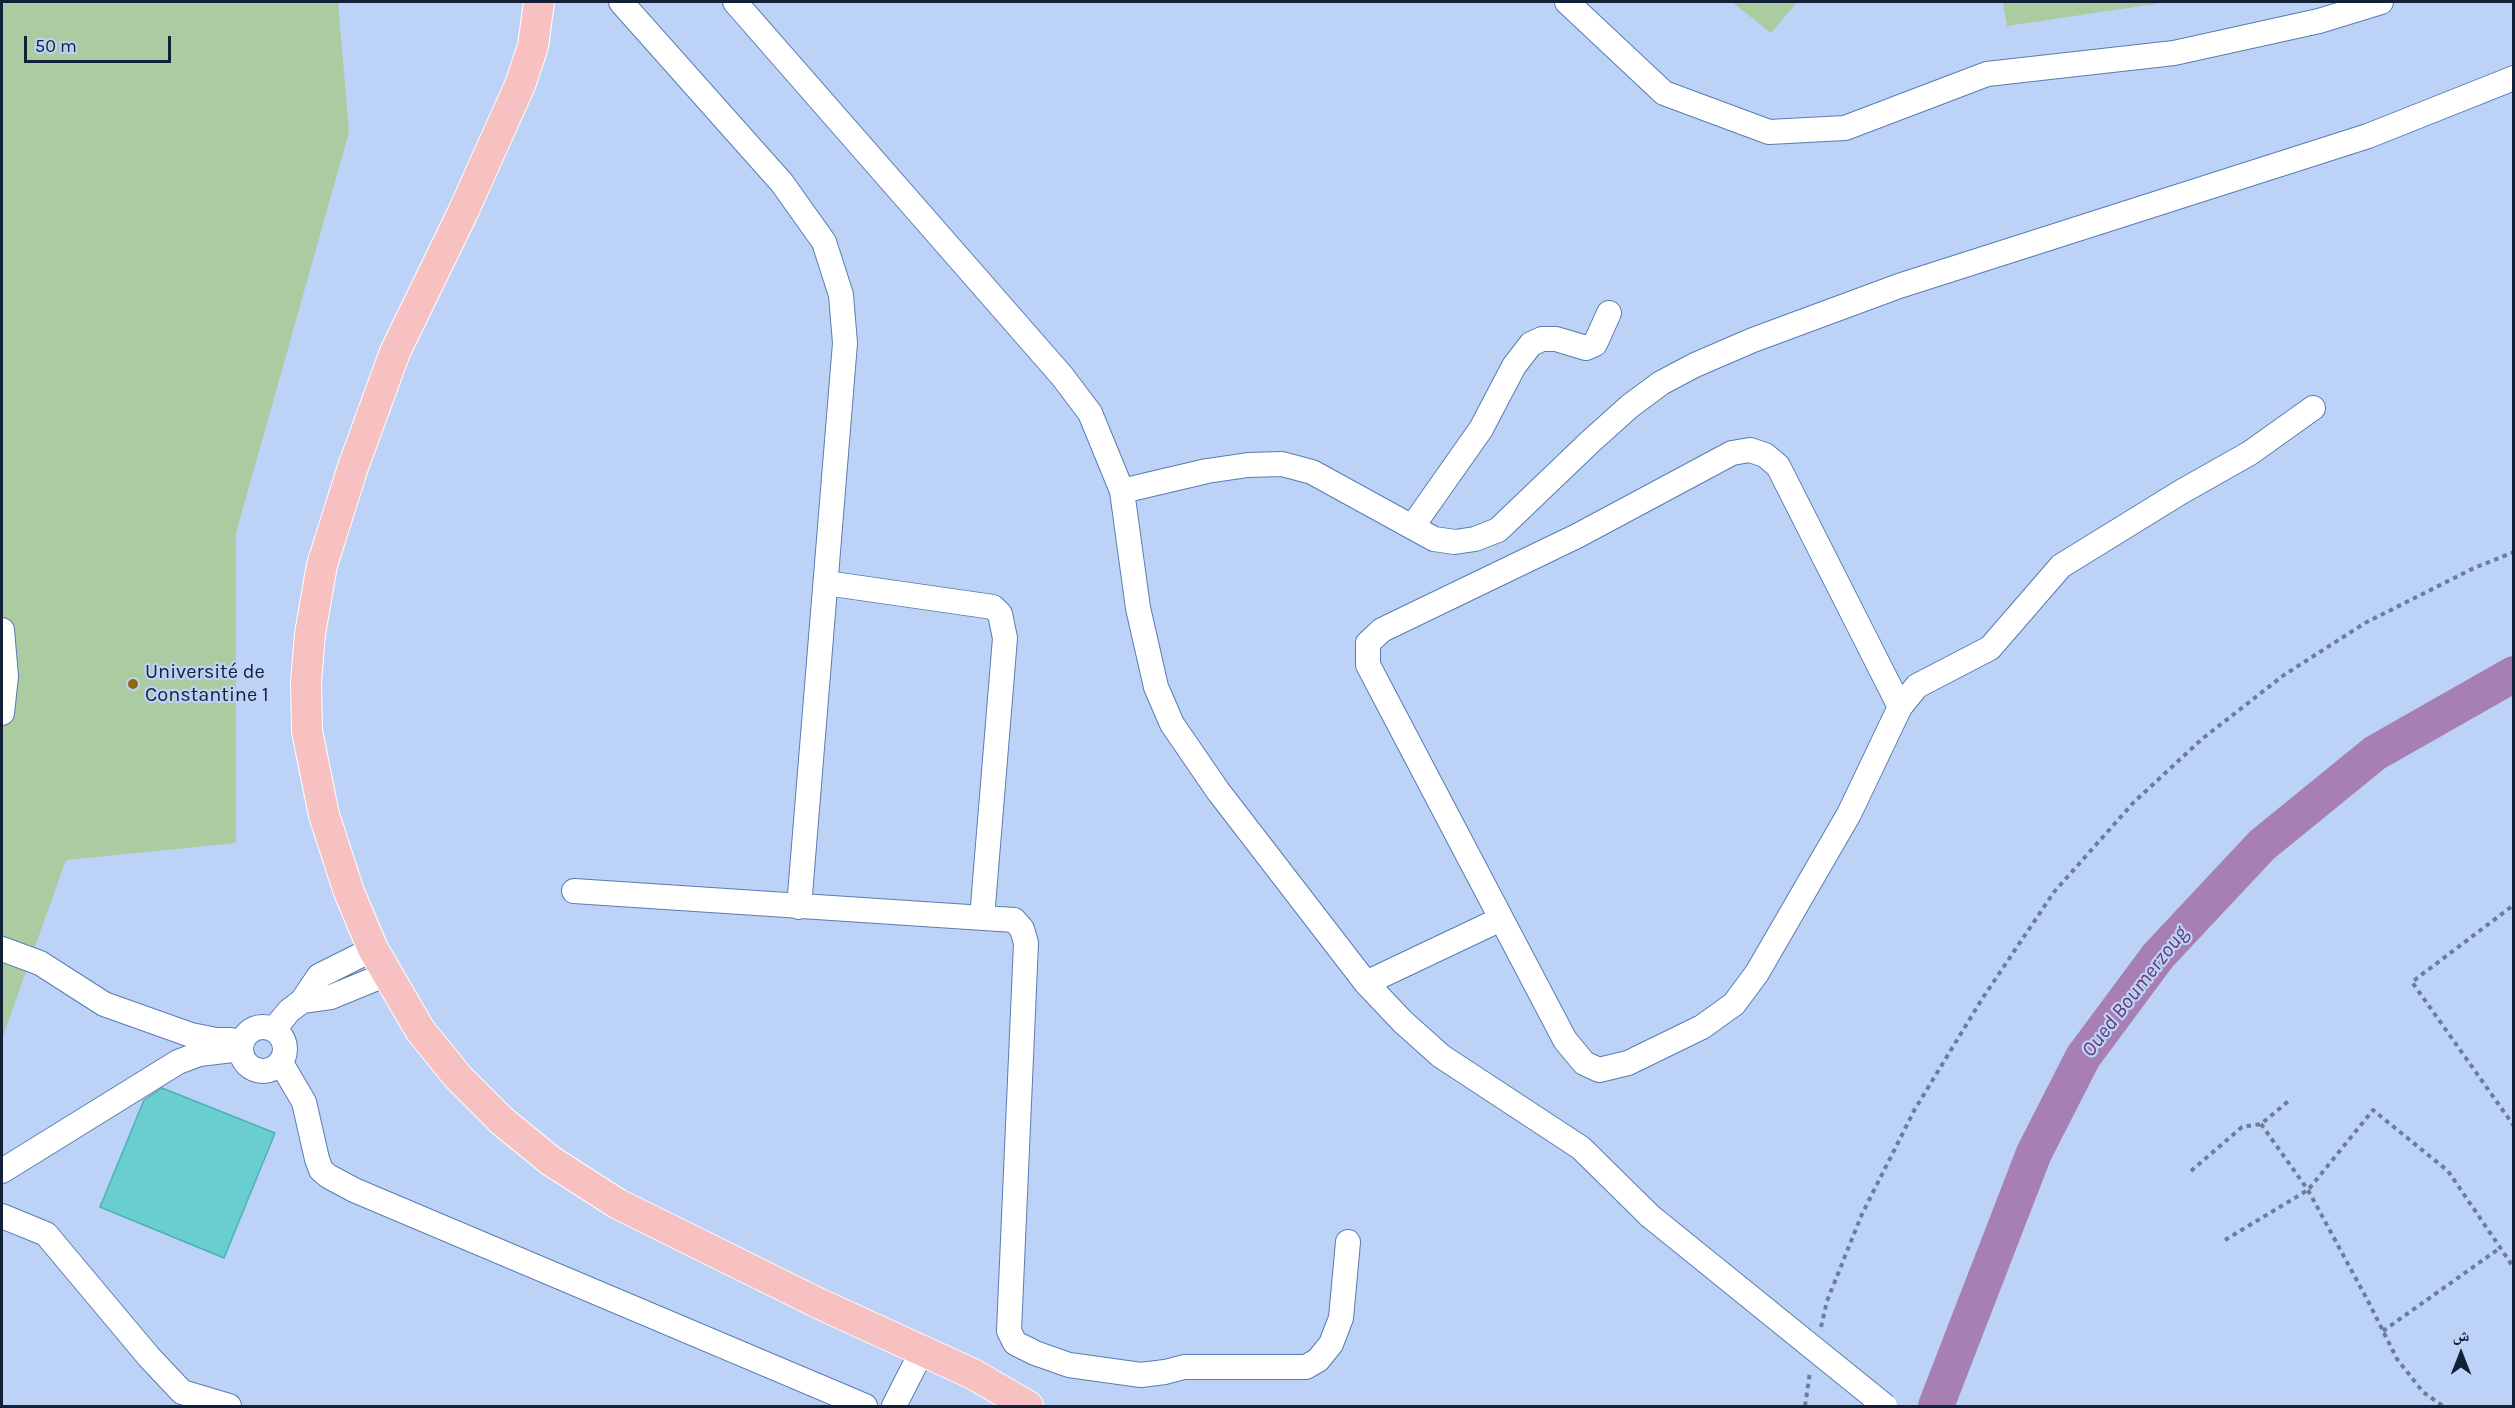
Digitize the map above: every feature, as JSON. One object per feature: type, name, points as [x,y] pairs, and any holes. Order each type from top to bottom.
[{"type":"main road","points":[[539,2],[532,46],[520,85],[463,212],[395,352],[357,456],[322,565],[312,623],[306,682],[307,721],[324,815],[349,892],[380,961],[420,1030],[458,1077],[502,1121],[551,1161],[618,1204],[820,1304],[973,1374],[1028,1407]]},
{"type":"street","points":[[621,2],[782,183],[824,242],[841,295],[845,343],[799,907]]},
{"type":"street","points":[[735,2],[1062,376],[1090,413],[1122,491],[1138,608],[1156,687],[1172,724],[1218,791],[1319,919],[1366,983],[1402,1022],[1441,1056],[1581,1148],[1650,1216],[1885,1407]]},
{"type":"street","points":[[1567,2],[1664,93],[1769,132],[1845,129],[1987,74],[2174,53],[2319,21],[2381,2]]},
{"type":"street","points":[[1122,491],[1207,471],[1248,465],[1282,464],[1312,472],[1434,539],[1455,542],[1475,539],[1498,530],[1591,441],[1660,383],[1753,340],[1899,286],[2368,136],[2514,78]]},
{"type":"street","points":[[1412,527],[1482,429],[1514,366],[1531,344],[1542,339],[1556,339],[1586,348],[1595,344],[1609,313]]},
{"type":"street","points":[[1900,707],[1778,466],[1765,455],[1750,450],[1732,453],[1577,536],[1382,630],[1368,643],[1368,665],[1565,1040],[1584,1063],[1599,1070],[1628,1063],[1702,1027],[1734,1004],[1757,973],[1848,813],[1900,707],[1917,686],[1990,648],[2061,566],[2181,492],[2250,453],[2313,408]]},
{"type":"street","points":[[826,583],[993,607],[1000,614],[1005,638],[982,918]]},
{"type":"street","points":[[2,630],[6,676],[2,713]]},
{"type":"street","points":[[574,891],[1014,920],[1022,929],[1026,943],[1009,1331],[1015,1342],[1035,1353],[1069,1365],[1141,1375],[1184,1367],[1306,1367],[1318,1360],[1331,1344],[1341,1318],[1348,1242]]},
{"type":"street","points":[[1366,983],[1501,919]]},
{"type":"street","points":[[2,949],[40,963],[104,1004],[191,1035],[242,1045]]},
{"type":"street","points":[[274,1029],[289,1011],[302,1001],[320,976],[380,961]]},
{"type":"street","points":[[259,1027],[274,1029],[284,1041],[284,1056],[281,1063],[268,1070],[253,1068],[247,1063],[242,1045],[246,1035],[259,1027]]},
{"type":"street","points":[[2,1172],[178,1062],[199,1054],[242,1045]]},
{"type":"street","points":[[281,1063],[304,1102],[317,1159],[321,1170],[328,1176],[365,1195],[866,1407]]},
{"type":"street","points":[[2,1216],[46,1234],[149,1357],[182,1392],[197,1402],[229,1407]]},
{"type":"street","points":[[894,1407],[922,1351]]},
{"type":"path","points":[[1819,1332],[1827,1301],[1862,1214],[1915,1109],[1982,999],[2054,892],[2134,802],[2202,739],[2284,675],[2365,623],[2474,568],[2514,552]]},
{"type":"path","points":[[2511,907],[2412,982],[2513,1123]]},
{"type":"path","points":[[2192,1171],[2242,1128],[2261,1124],[2291,1099]]},
{"type":"path","points":[[2225,1240],[2308,1190],[2373,1110],[2448,1171],[2514,1268]]},
{"type":"path","points":[[2261,1124],[2308,1190],[2397,1359],[2423,1392],[2443,1407]]},
{"type":"path","points":[[2383,1331],[2500,1248]]},
{"type":"path","points":[[1805,1407],[1806,1385],[1812,1364]]},
{"type":"green space","points":[[2,2],[338,2],[349,132],[236,533],[236,843],[66,860],[2,1039]]},
{"type":"green space","points":[[1732,2],[1797,2],[1771,33]]},
{"type":"green space","points":[[2003,2],[2168,2],[2007,26]]},
{"type":"building","points":[[162,1088],[275,1133],[224,1258],[100,1207],[144,1100]]},
{"type":"waterway","name":"Oued Boumerzoug","points":[[1936,1406],[2034,1153],[2083,1057],[2158,956],[2262,845],[2375,753],[2514,674]]},
{"type":"place","name":"Université de Constantine 1","points":[[133,684]]}]
